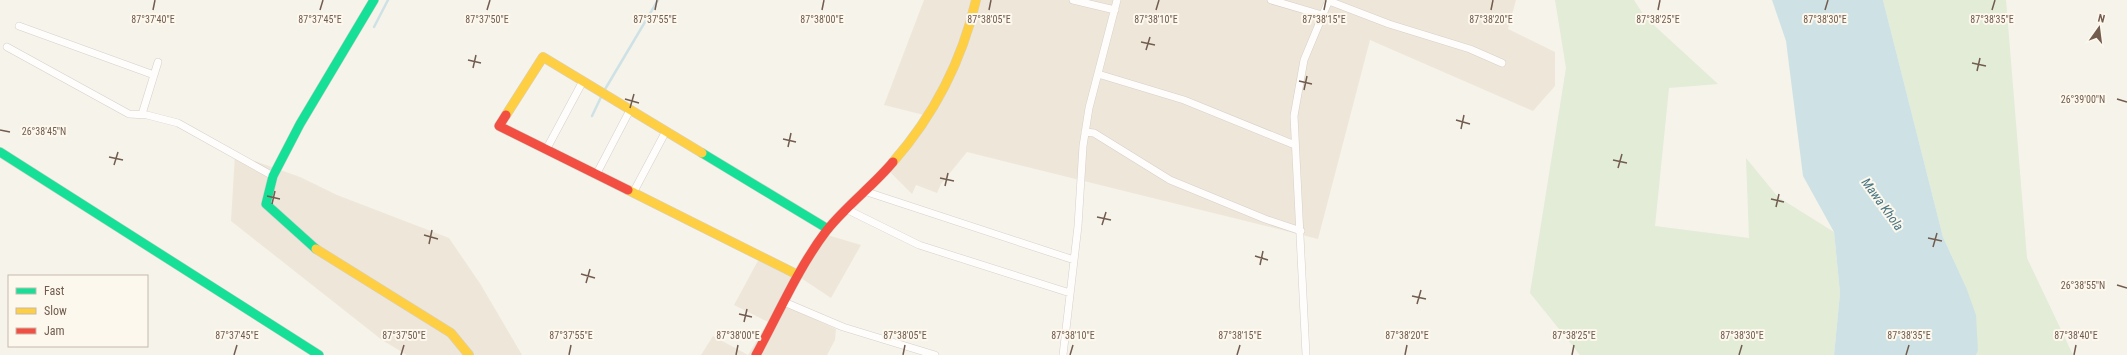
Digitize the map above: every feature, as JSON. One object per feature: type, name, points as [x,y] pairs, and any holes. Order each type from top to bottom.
[{"type":"street","points":[[374,0],[300,124],[273,176],[266,204],[283,222],[319,251],[451,333],[469,355]]},
{"type":"street","points":[[756,355],[798,276],[828,229],[912,139],[946,88],[962,52],[976,0]]},
{"type":"street","points":[[1074,0],[1115,10]]},
{"type":"street","points":[[1063,355],[1074,260],[1085,132],[1089,108],[1117,0]]},
{"type":"street","points":[[1270,0],[1322,15]]},
{"type":"street","points":[[1306,355],[1301,264],[1301,231],[1294,116],[1304,60],[1329,0],[1389,24],[1470,49],[1502,63]]},
{"type":"street","points":[[19,26],[154,75]]},
{"type":"street","points":[[7,47],[129,114],[142,114],[178,123],[273,176]]},
{"type":"street","points":[[798,276],[499,126],[543,57],[828,229]]},
{"type":"street","points":[[142,114],[158,62]]},
{"type":"street","points":[[1098,74],[1184,100],[1295,145]]},
{"type":"street","points":[[546,150],[583,81]]},
{"type":"street","points":[[596,175],[630,110]]},
{"type":"street","points":[[633,193],[666,131]]},
{"type":"street","points":[[1085,132],[1094,133],[1170,180],[1265,219],[1301,231]]},
{"type":"street","points":[[0,152],[319,355]]},
{"type":"street","points":[[864,191],[1074,260]]},
{"type":"street","points":[[846,209],[920,245],[1070,293]]},
{"type":"street","points":[[784,302],[843,327],[935,355]]},
{"type":"shaded area","points":[[924,0],[1516,0],[1508,29],[1555,52],[1555,86],[1533,111],[1370,40],[1318,239],[967,152],[941,184],[937,193],[916,185],[912,194],[887,169],[928,116],[884,105]]},
{"type":"shaded area","points":[[235,154],[300,177],[337,195],[449,238],[481,285],[522,355],[407,355],[382,340],[231,221]]},
{"type":"shaded area","points":[[824,234],[861,245],[831,298],[798,276],[783,305],[836,329],[835,340],[827,355],[748,355],[768,322],[734,305],[760,257],[797,275]]},
{"type":"shaded area","points":[[713,336],[748,355],[701,355]]},
{"type":"green space","points":[[1555,0],[1634,0],[1645,17],[1718,84],[1669,88],[1655,226],[1749,238],[1746,158],[1778,197],[1834,232],[1840,293],[1834,355],[1580,355],[1530,293],[1566,68]]},
{"type":"green space","points":[[1883,0],[2006,0],[2027,258],[2073,355],[1976,355],[1978,351],[1966,287],[1943,237]]},
{"type":"water","name":"Mawa Khola","points":[[1772,0],[1883,0],[1943,237],[1966,287],[1976,315],[1978,351],[1976,355],[1834,355],[1840,293],[1834,232],[1803,176],[1786,41]]},
{"type":"waterway","points":[[374,27],[388,0]]},
{"type":"waterway","points":[[604,91],[658,0]]},
{"type":"waterway","points":[[592,116],[602,95]]},
{"type":"traffic: fast","points":[[316,249],[266,204],[273,176],[300,124],[374,0]]},
{"type":"traffic: fast","points":[[0,152],[319,355]]},
{"type":"traffic: fast","points":[[702,153],[828,229]]},
{"type":"traffic: slow","points":[[893,162],[922,125],[945,86],[963,44],[976,0]]},
{"type":"traffic: slow","points":[[506,115],[543,57],[702,153]]},
{"type":"traffic: slow","points":[[628,190],[798,275]]},
{"type":"traffic: slow","points":[[316,249],[451,333],[469,355]]},
{"type":"traffic: jam","points":[[506,115],[499,126],[628,190]]},
{"type":"traffic: jam","points":[[756,355],[798,275],[827,230],[893,162]]}]
